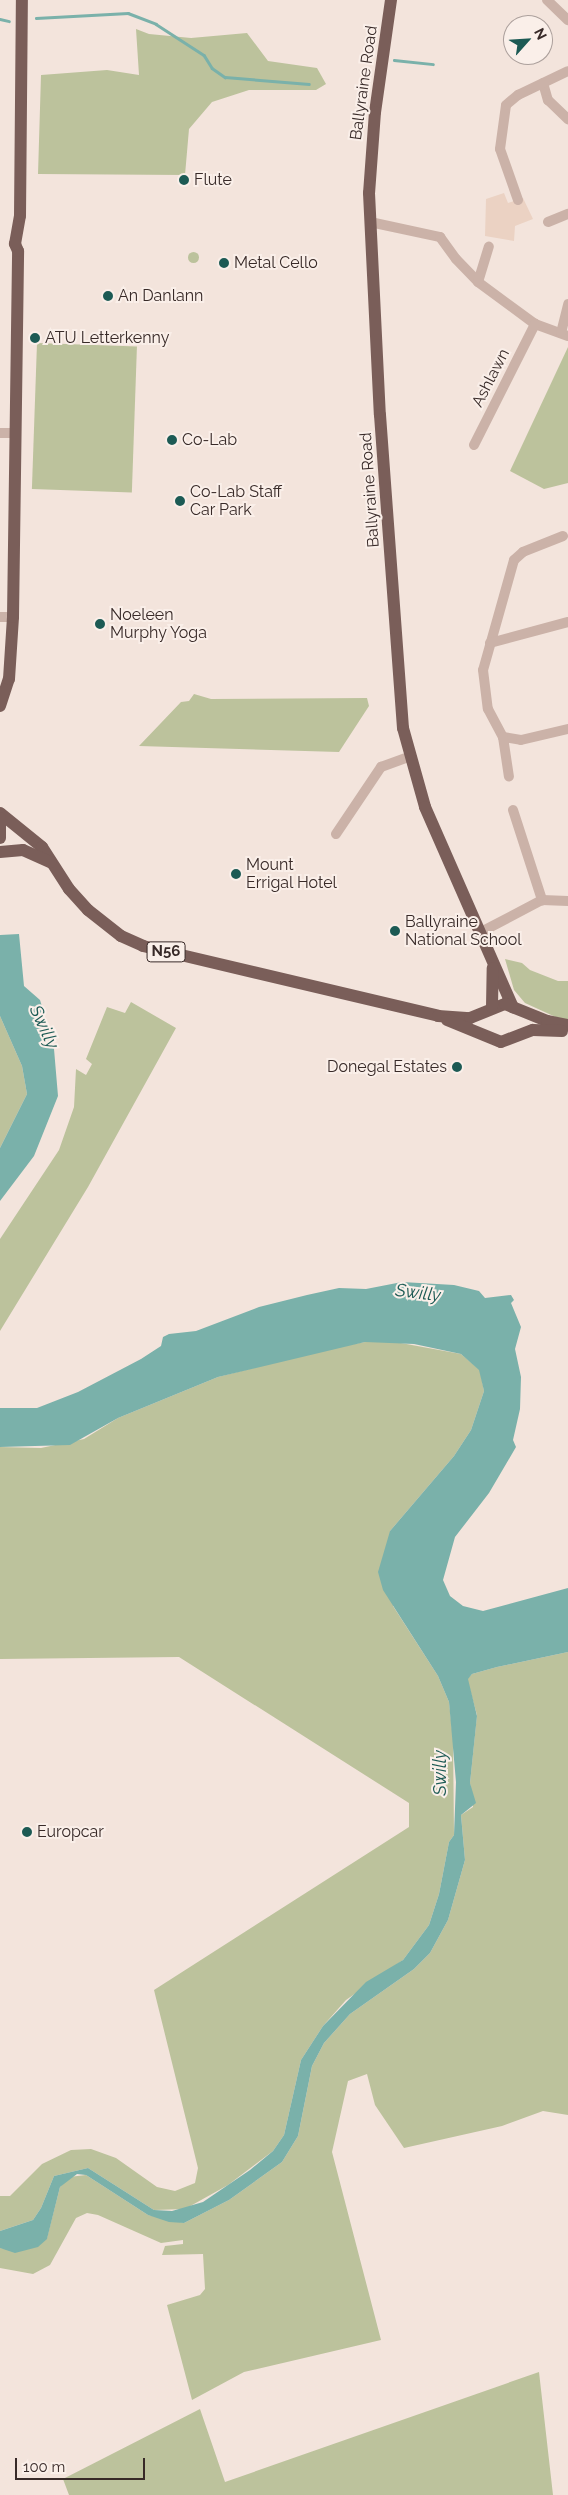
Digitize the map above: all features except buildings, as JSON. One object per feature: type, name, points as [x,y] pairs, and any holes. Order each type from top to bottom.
[{"type":"main road","points":[[0,706],[9,679],[6,617],[16,433],[18,251],[23,244],[24,229],[20,220],[22,0]]},
{"type":"main road","name":"Ballyraine Road","points":[[391,0],[369,168],[370,222],[400,695],[409,757],[426,807],[514,1008]]},
{"type":"main road","name":"N56","points":[[0,814],[38,843],[88,910],[112,930],[143,946],[438,1016],[492,1039],[506,1042],[517,1036],[540,1030],[568,1032]]},
{"type":"main road","points":[[0,818],[0,838]]},
{"type":"main road","name":"N56","points":[[0,852],[29,851],[52,864]]},
{"type":"main road","points":[[492,1039],[484,1025],[490,1009],[493,962]]},
{"type":"main road","name":"N56","points":[[438,1016],[470,1018],[503,1004],[568,1025]]},
{"type":"main road","points":[[514,1008],[522,1021],[517,1036]]},
{"type":"street","points":[[547,0],[568,20]]},
{"type":"street","points":[[518,200],[501,154],[500,133],[508,102],[568,71]]},
{"type":"street","points":[[543,83],[548,100],[568,119]]},
{"type":"street","points":[[548,222],[568,214]]},
{"type":"street","points":[[370,222],[391,224],[440,237],[456,259],[478,282],[535,324],[565,334],[568,304]]},
{"type":"street","points":[[478,282],[490,247]]},
{"type":"street","name":"Ashlawn","points":[[474,446],[535,324]]},
{"type":"street","points":[[0,433],[16,433]]},
{"type":"street","points":[[509,778],[503,737],[488,709],[483,670],[514,560],[523,552],[563,536]]},
{"type":"street","points":[[490,643],[568,622]]},
{"type":"street","points":[[503,737],[520,740],[568,729]]},
{"type":"street","points":[[336,834],[381,767],[409,757]]},
{"type":"street","points":[[512,810],[542,900]]},
{"type":"street","points":[[481,932],[542,900],[568,901]]},
{"type":"green space","points":[[136,29],[149,34],[191,38],[247,33],[268,61],[317,68],[326,84],[316,90],[249,90],[212,102],[189,129],[185,175],[38,174],[41,75],[107,70],[139,75]]},
{"type":"green space","points":[[193,251],[199,257],[193,263],[187,257]]},
{"type":"green space","points":[[37,343],[137,346],[132,492],[32,489]]},
{"type":"green space","points":[[568,347],[568,483],[544,489],[510,471]]},
{"type":"green space","points":[[194,694],[211,699],[367,698],[369,706],[339,752],[139,746],[181,702],[189,701]]},
{"type":"green space","points":[[505,959],[522,963],[530,970],[558,981],[568,981],[568,1020],[560,1019],[525,1003],[514,990]]},
{"type":"green space","points":[[131,1002],[176,1028],[88,1187],[0,1331],[0,1239],[59,1150],[74,1107],[76,1069],[86,1075],[92,1064],[86,1059],[107,1007],[125,1013]]},
{"type":"green space","points":[[0,1016],[22,1066],[27,1094],[0,1148]]},
{"type":"green space","points":[[390,1341],[461,1354],[480,1370],[484,1391],[471,1430],[454,1456],[390,1531],[393,1606],[438,1676],[449,1702],[453,1739],[454,1835],[449,1842],[439,1894],[429,1925],[403,1960],[346,2000],[323,2026],[301,2060],[284,2135],[273,2151],[228,2185],[185,2209],[154,2210],[88,2168],[54,2176],[41,2208],[33,2220],[0,2231],[0,2196],[10,2196],[42,2164],[71,2150],[91,2149],[116,2158],[157,2187],[175,2191],[195,2183],[198,2168],[154,1990],[409,1827],[409,1803],[179,1657],[0,1659],[0,1447],[41,1448],[84,1439],[118,1418],[218,1377],[326,1349],[365,1342]]},
{"type":"green space","points":[[568,1652],[568,2115],[543,2111],[502,2126],[404,2148],[375,2105],[367,2074],[348,2081],[332,2152],[381,2340],[244,2372],[192,2400],[167,2305],[200,2295],[205,2289],[203,2254],[162,2255],[165,2246],[183,2244],[183,2240],[161,2243],[98,2215],[87,2213],[76,2218],[50,2265],[33,2274],[0,2268],[0,2248],[9,2249],[47,2238],[60,2187],[69,2177],[86,2175],[148,2215],[184,2223],[229,2200],[282,2162],[298,2136],[312,2066],[324,2043],[350,2014],[414,1969],[430,1953],[448,1920],[465,1860],[461,1815],[473,1807],[470,1783],[477,1715],[467,1679],[472,1674],[497,1667]]},
{"type":"green space","points":[[539,2372],[553,2495],[69,2495],[63,2479],[200,2409],[225,2482]]},
{"type":"shaded area","points":[[504,193],[508,203],[523,198],[533,219],[515,226],[514,241],[485,236],[486,199]]},
{"type":"water","name":"Swilly","points":[[19,934],[24,986],[40,1000],[54,1049],[58,1096],[34,1156],[0,1201],[0,1148],[27,1094],[22,1066],[0,1016],[0,935]]},
{"type":"water","name":"Swilly","points":[[402,1282],[454,1285],[479,1291],[485,1298],[511,1295],[514,1300],[511,1303],[521,1327],[515,1349],[521,1377],[520,1409],[513,1440],[516,1447],[489,1493],[455,1537],[443,1580],[450,1596],[463,1606],[483,1611],[568,1588],[568,1652],[497,1667],[472,1674],[468,1679],[477,1716],[470,1783],[476,1803],[461,1815],[465,1860],[448,1920],[430,1953],[414,1969],[350,2014],[324,2043],[312,2066],[298,2136],[282,2162],[229,2200],[184,2223],[169,2222],[148,2215],[86,2175],[77,2174],[60,2187],[47,2239],[38,2247],[15,2253],[0,2248],[0,2231],[33,2220],[41,2208],[54,2176],[88,2168],[154,2210],[172,2211],[203,2202],[250,2170],[273,2151],[284,2135],[301,2060],[323,2026],[366,1982],[403,1960],[429,1925],[439,1894],[449,1842],[454,1835],[456,1782],[449,1702],[438,1676],[383,1590],[378,1572],[390,1531],[454,1456],[471,1430],[484,1391],[479,1370],[461,1354],[414,1344],[365,1342],[218,1377],[118,1418],[70,1445],[0,1447],[0,1408],[37,1408],[78,1392],[141,1359],[161,1346],[163,1337],[169,1334],[196,1331],[259,1307],[307,1295],[339,1288],[366,1289]]},
{"type":"waterway","points":[[36,18],[128,13],[156,24],[204,55],[212,68],[225,77],[309,84]]},
{"type":"waterway","points":[[0,19],[9,21]]},
{"type":"waterway","points":[[394,60],[433,64]]},
{"type":"place","name":"Flute","points":[[184,180]]},
{"type":"place","name":"Metal Cello","points":[[224,263]]},
{"type":"place","name":"An Danlann","points":[[108,296]]},
{"type":"place","name":"ATU Letterkenny","points":[[35,338]]},
{"type":"place","name":"Co-Lab","points":[[172,440]]},
{"type":"place","name":"Co-Lab Staff Car Park","points":[[180,501]]},
{"type":"place","name":"Noeleen Murphy Yoga","points":[[100,624]]},
{"type":"place","name":"Mount Errigal Hotel","points":[[236,874]]},
{"type":"place","name":"Ballyraine National School","points":[[395,931]]},
{"type":"place","name":"Donegal Estates","points":[[457,1067]]},
{"type":"place","name":"Europcar","points":[[27,1832]]}]
